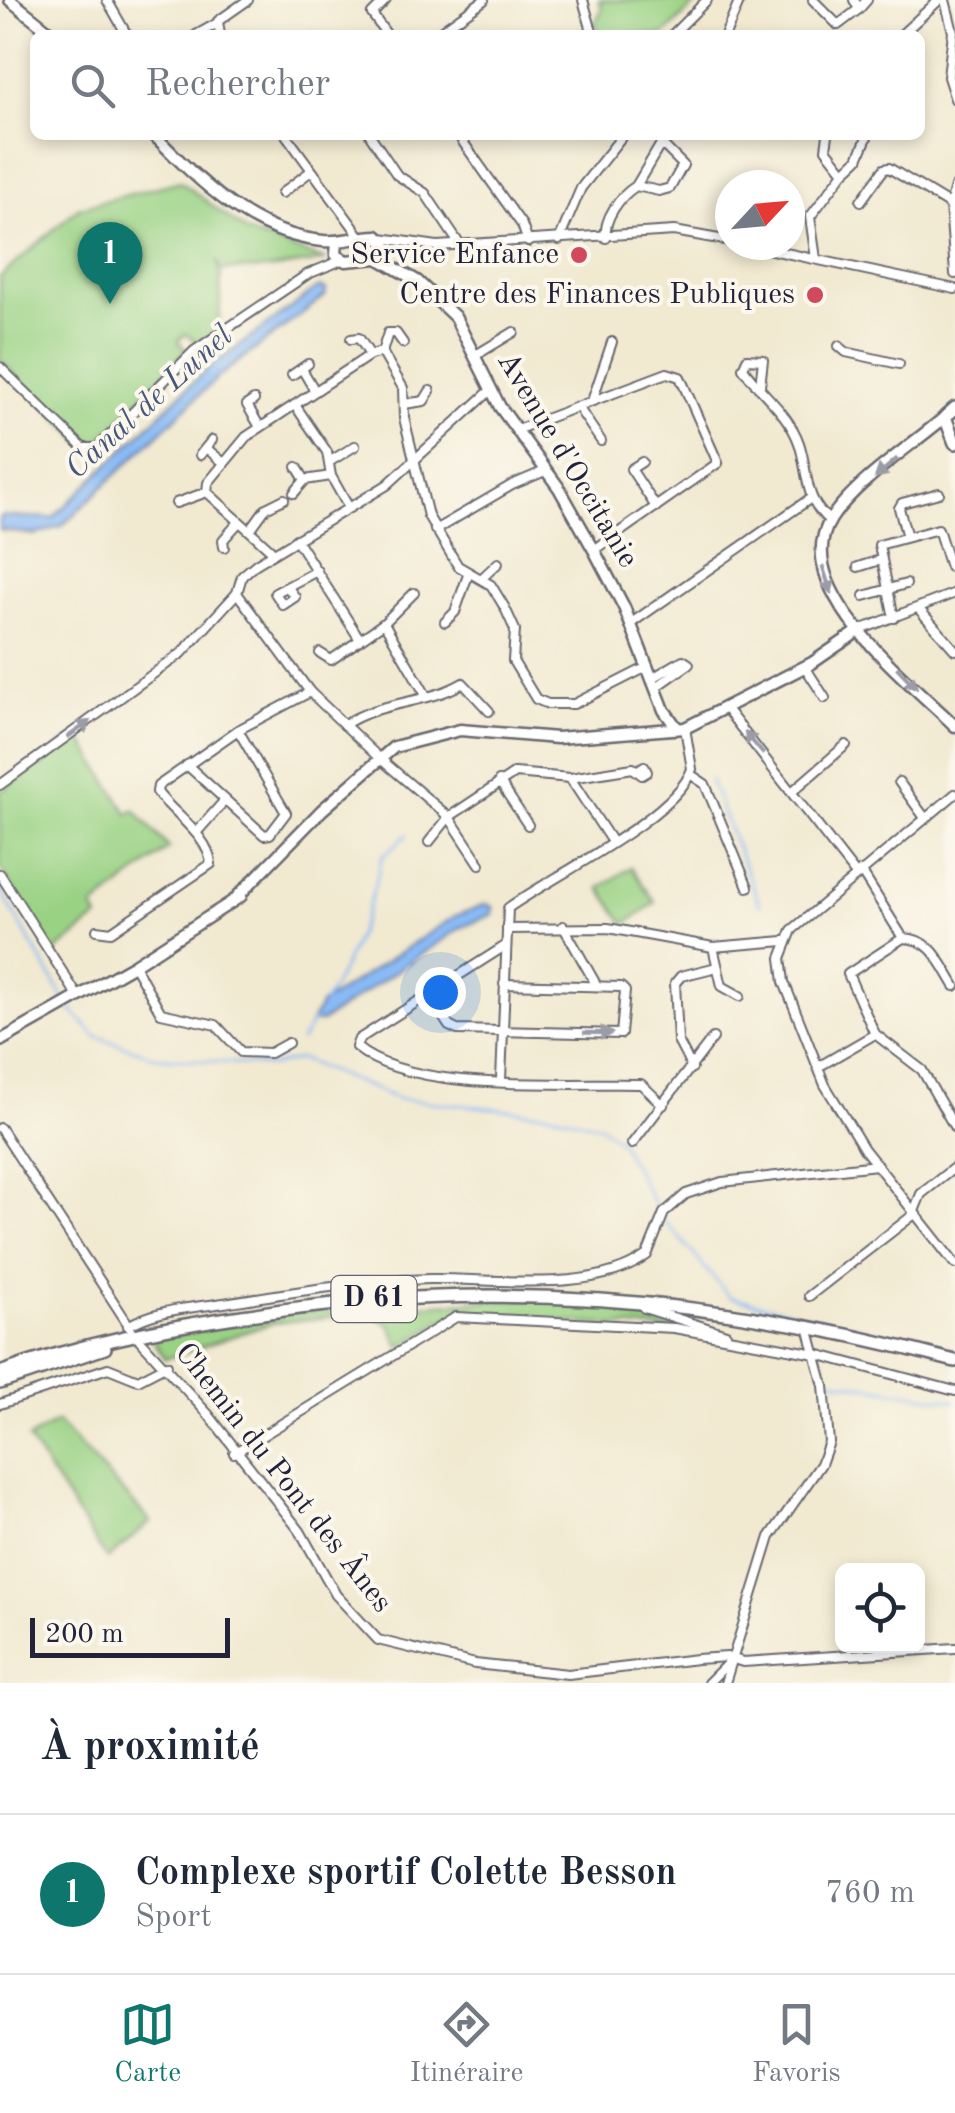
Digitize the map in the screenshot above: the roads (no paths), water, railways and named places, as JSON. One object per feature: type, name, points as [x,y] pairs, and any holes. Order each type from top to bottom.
[{"type":"main road","points":[[950,413],[955,443]]},
{"type":"main road","name":"D 61","points":[[0,1372],[204,1322],[334,1302],[426,1295],[590,1297],[685,1306],[808,1327],[955,1365]]},
{"type":"main road","name":"D 61","points":[[0,1383],[138,1337]]},
{"type":"street","points":[[10,0],[26,5],[49,30]]},
{"type":"street","points":[[108,0],[124,30]]},
{"type":"street","points":[[205,30],[248,0]]},
{"type":"street","points":[[383,30],[372,14],[386,0]]},
{"type":"street","points":[[442,30],[484,0]]},
{"type":"street","points":[[583,0],[592,30]]},
{"type":"street","points":[[677,30],[707,0]]},
{"type":"street","points":[[727,30],[740,0]]},
{"type":"street","points":[[813,0],[838,25],[856,4],[867,0]]},
{"type":"street","points":[[907,30],[942,0],[952,32],[948,76],[955,99]]},
{"type":"street","points":[[216,24],[218,30]]},
{"type":"street","points":[[159,140],[186,168],[253,218],[295,236],[324,242],[338,251],[674,231],[715,238]]},
{"type":"street","points":[[290,140],[356,232],[385,250]]},
{"type":"street","points":[[373,140],[397,175],[425,193],[460,245]]},
{"type":"street","points":[[462,140],[522,225],[528,242]]},
{"type":"street","points":[[559,240],[581,188],[619,140]]},
{"type":"street","points":[[827,140],[826,150],[844,172]]},
{"type":"street","points":[[816,260],[818,249],[810,217],[858,158],[866,140]]},
{"type":"street","points":[[606,238],[607,219],[636,186],[659,147],[665,146],[683,164],[670,188],[659,191],[636,186]]},
{"type":"street","points":[[867,193],[890,168],[950,205]]},
{"type":"street","points":[[282,193],[312,171]]},
{"type":"street","points":[[942,284],[955,278],[950,205],[955,187]]},
{"type":"street","points":[[0,366],[83,448],[97,448],[194,351],[338,251],[356,232]]},
{"type":"street","name":"Avenue d'Occitanie","points":[[385,250],[455,317],[491,390],[594,550],[673,728]]},
{"type":"street","points":[[805,258],[942,284],[955,290]]},
{"type":"street","points":[[476,354],[514,332]]},
{"type":"street","points":[[403,343],[396,333],[388,333],[382,352],[403,388],[414,463],[435,530],[468,575],[491,585],[515,630],[514,661],[536,699],[548,704],[574,704],[651,678]]},
{"type":"street","points":[[351,339],[359,338],[370,355]]},
{"type":"street","points":[[592,401],[612,342]]},
{"type":"street","points":[[838,346],[846,352],[899,364]]},
{"type":"street","points":[[207,492],[208,483],[224,463],[260,427],[370,355],[382,352]]},
{"type":"street","points":[[292,374],[305,367],[316,391]]},
{"type":"street","points":[[516,430],[674,373],[718,463],[594,550]]},
{"type":"street","points":[[760,386],[792,426],[810,498],[830,521]]},
{"type":"street","points":[[0,785],[163,668],[236,594],[242,576],[414,463],[491,390]]},
{"type":"street","points":[[404,404],[424,400],[430,392]]},
{"type":"street","points":[[254,400],[247,405],[260,427]]},
{"type":"street","points":[[295,405],[329,462],[331,476],[349,508]]},
{"type":"street","points":[[578,407],[601,442]]},
{"type":"street","points":[[950,413],[844,503],[830,521],[822,550],[825,582],[860,630],[955,726]]},
{"type":"street","points":[[329,462],[354,446]]},
{"type":"street","points":[[206,448],[224,463]]},
{"type":"street","points":[[642,462],[631,470],[656,507]]},
{"type":"street","points":[[297,467],[306,480]]},
{"type":"street","points":[[435,530],[512,484],[544,471]]},
{"type":"street","points":[[294,493],[306,480],[331,476]]},
{"type":"street","points":[[176,503],[207,492]]},
{"type":"street","points":[[207,492],[274,553]]},
{"type":"street","points":[[907,537],[899,508],[902,503],[939,493]]},
{"type":"street","points":[[259,498],[266,508]]},
{"type":"street","points":[[630,624],[810,498]]},
{"type":"street","points":[[250,530],[266,508],[284,499]]},
{"type":"street","points":[[224,547],[223,540],[240,522]]},
{"type":"street","points":[[894,618],[879,545],[938,529],[950,567]]},
{"type":"street","points":[[296,539],[359,638]]},
{"type":"street","points":[[858,567],[880,560]]},
{"type":"street","points":[[481,579],[498,562]]},
{"type":"street","points":[[290,590],[316,572]]},
{"type":"street","points":[[446,622],[456,612],[468,575]]},
{"type":"street","points":[[864,596],[906,584]]},
{"type":"street","points":[[320,652],[331,660],[384,623],[414,593]]},
{"type":"street","points":[[0,1041],[237,898],[258,882],[350,786],[394,747],[442,732],[557,738],[673,728],[727,710],[806,667],[860,630],[955,593]]},
{"type":"street","points":[[236,594],[310,692],[380,759],[450,817],[480,864]]},
{"type":"street","points":[[918,608],[955,650]]},
{"type":"street","points":[[384,623],[427,697]]},
{"type":"street","points":[[806,667],[826,698]]},
{"type":"street","points":[[344,725],[367,710],[442,695],[462,682],[489,711]]},
{"type":"street","points":[[97,930],[111,932],[211,864],[196,833],[174,815],[157,792],[158,786],[238,730],[310,692]]},
{"type":"street","points":[[727,710],[859,873],[903,938]]},
{"type":"street","points":[[502,1080],[505,946],[510,907],[668,801],[690,774],[689,748],[673,728]]},
{"type":"street","points":[[673,728],[689,748]]},
{"type":"street","points":[[187,765],[264,835],[270,834],[286,813],[238,730]]},
{"type":"street","points":[[794,790],[846,745]]},
{"type":"street","points":[[429,842],[450,817],[514,773],[570,778],[638,770]]},
{"type":"street","points":[[690,774],[705,784],[748,887]]},
{"type":"street","points":[[570,778],[612,842]]},
{"type":"street","points":[[499,781],[528,825]]},
{"type":"street","points":[[899,782],[925,818]]},
{"type":"street","points":[[507,928],[608,928],[714,947],[784,941],[955,794]]},
{"type":"street","points":[[196,833],[225,800]]},
{"type":"street","points":[[0,874],[79,994]]},
{"type":"street","points":[[563,926],[597,986]]},
{"type":"street","points":[[955,986],[922,939],[903,938],[848,974],[875,1034],[922,1070],[955,1128]]},
{"type":"street","points":[[784,941],[784,982],[818,1067],[846,1122],[955,1264]]},
{"type":"street","points":[[505,946],[359,1039],[356,1047],[384,1064],[408,1071],[502,1080],[641,1084],[663,1105]]},
{"type":"street","points":[[714,947],[724,990],[740,996]]},
{"type":"street","points":[[132,963],[161,1013],[216,1025],[242,1052],[270,1053],[288,1043]]},
{"type":"street","points":[[692,1068],[678,1040],[675,983],[681,976],[717,967]]},
{"type":"street","points":[[428,994],[448,1026],[503,1032],[621,1034],[625,992],[620,987],[504,984]]},
{"type":"street","points":[[818,1067],[875,1034]]},
{"type":"street","points":[[632,1144],[713,1038]]},
{"type":"street","name":"Chemin du Pont des Ânes","points":[[0,1128],[138,1337],[167,1366],[290,1518],[336,1595],[367,1624],[372,1635],[432,1656],[568,1674],[733,1658],[743,1662],[955,1648]]},
{"type":"street","points":[[138,1337],[163,1313],[326,1287],[426,1279],[560,1282],[597,1275],[646,1255],[664,1213],[686,1194],[738,1179],[877,1165]]},
{"type":"street","points":[[809,1296],[913,1211],[921,1194],[955,1168]]},
{"type":"street","points":[[902,1197],[921,1194]]},
{"type":"street","points":[[590,1297],[682,1318],[743,1340]]},
{"type":"street","points":[[234,1453],[456,1317],[674,1328],[816,1354],[955,1390]]},
{"type":"street","points":[[726,1683],[770,1537],[826,1453],[830,1416],[808,1327]]},
{"type":"street","points":[[0,1404],[108,1368],[138,1380],[167,1366]]},
{"type":"street","points":[[708,1683],[733,1658]]},
{"type":"water","name":"Canal de Lunel","points":[[319,287],[326,289],[325,296],[217,378],[62,526],[35,535],[0,530],[0,516],[53,518],[205,371]]},
{"type":"water","points":[[486,904],[493,907],[493,914],[460,928],[321,1022],[312,1021],[321,1004],[455,916]]},
{"type":"waterway","points":[[710,780],[760,905]]},
{"type":"waterway","points":[[324,1003],[359,932],[382,857],[407,835]]},
{"type":"waterway","points":[[0,889],[66,1002]]},
{"type":"waterway","points":[[70,1009],[96,1036],[154,1057],[271,1066],[300,1059],[398,1099],[553,1114],[601,1126],[619,1140],[659,1212]]},
{"type":"waterway","points":[[301,1041],[314,1019]]},
{"type":"waterway","points":[[666,1222],[730,1297],[955,1350]]},
{"type":"waterway","points":[[829,1380],[955,1401]]},
{"type":"place","name":"Service Enfance","points":[[579,255]]},
{"type":"place","name":"Centre des Finances Publiques","points":[[815,295]]},
{"type":"place","name":"Complexe sportif Colette Besson","points":[[110,304]]}]
